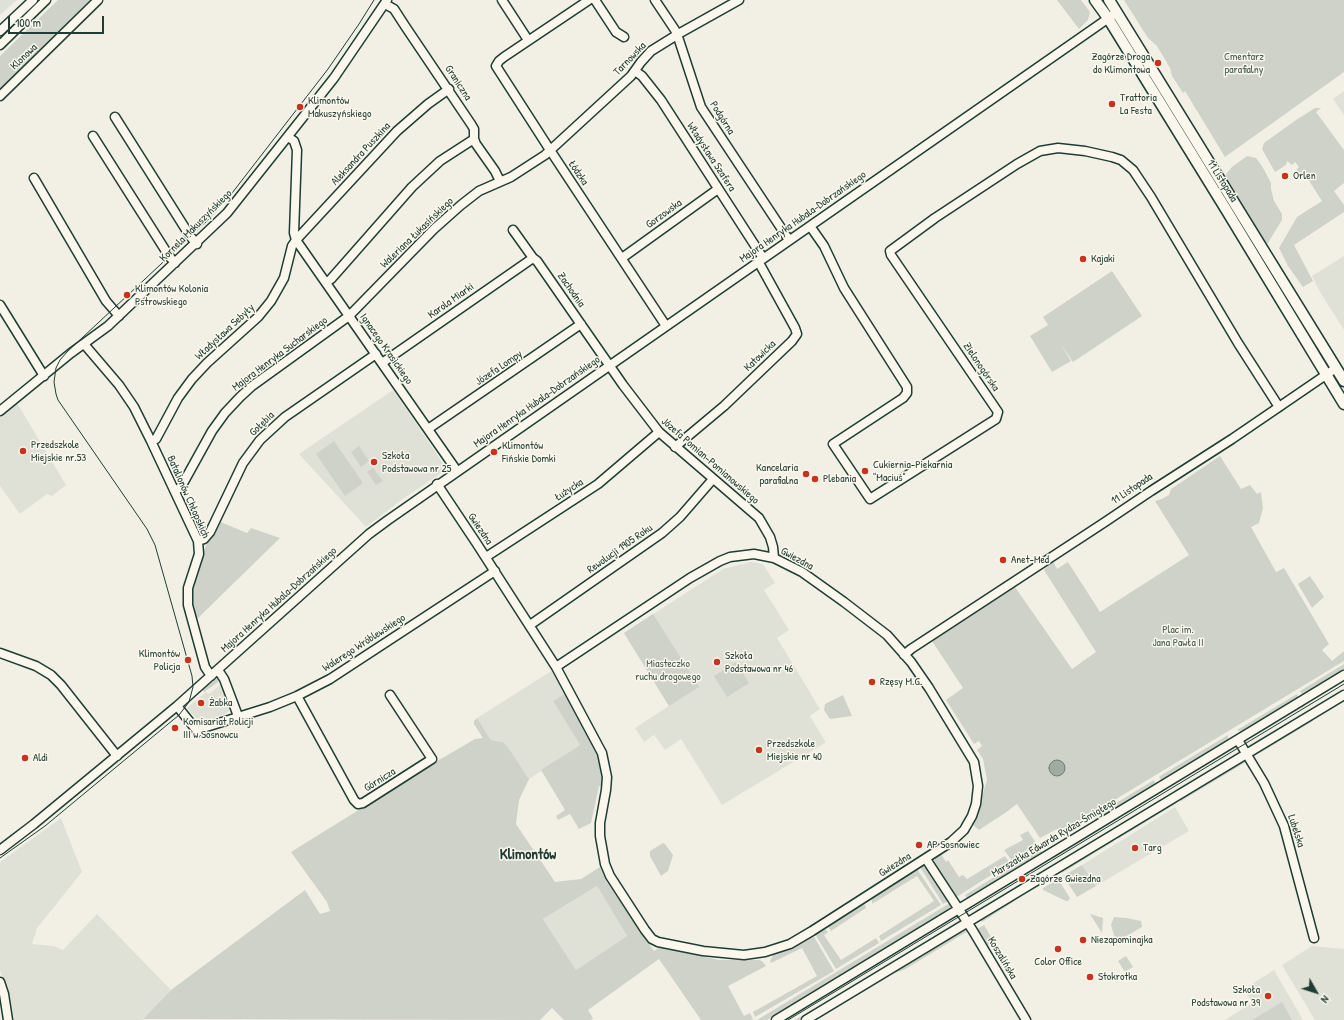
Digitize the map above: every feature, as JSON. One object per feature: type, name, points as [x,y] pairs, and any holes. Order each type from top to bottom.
[{"type":"main road","name":"11 Listopada","points":[[1095,0],[1108,18],[1207,179],[1344,381]]},
{"type":"main road","name":"11 Listopada","points":[[1109,0],[1216,173],[1326,375],[1344,404]]},
{"type":"main road","points":[[1177,131],[1187,125]]},
{"type":"main road","points":[[1207,179],[1216,173]]},
{"type":"street","points":[[0,32],[33,0]]},
{"type":"street","points":[[0,45],[46,0]]},
{"type":"street","name":"Klonowa","points":[[0,96],[98,0]]},
{"type":"street","points":[[502,0],[528,40]]},
{"type":"street","name":"Łódzka","points":[[589,0],[504,56],[496,66],[666,326]]},
{"type":"street","points":[[595,0],[616,32],[624,37]]},
{"type":"street","name":"Podgórna","points":[[655,0],[677,35],[702,107],[789,240]]},
{"type":"street","name":"Tarnowska","points":[[550,150],[631,76],[645,56],[677,35],[739,0]]},
{"type":"street","name":"Graniczna","points":[[386,2],[394,9],[449,89],[474,129],[474,139],[500,181]]},
{"type":"street","name":"Kornela Makuszyńskiego","points":[[0,411],[102,331],[197,244],[231,209],[334,78],[386,2]]},
{"type":"street","name":"Majora Henryka Hubala-Dobrzańskiego","points":[[0,850],[28,829],[177,706],[369,534],[437,484],[1117,12]]},
{"type":"street","name":"Władysława Szafera","points":[[635,71],[642,76],[661,100],[761,260]]},
{"type":"street","name":"Aleksandra Puszkina","points":[[296,240],[397,131],[428,104],[449,89]]},
{"type":"street","points":[[115,117],[190,236],[197,244]]},
{"type":"street","points":[[94,136],[165,251],[175,264]]},
{"type":"street","name":"Władysława Sebyły","points":[[151,441],[156,439],[178,398],[192,379],[265,309],[284,278],[292,246],[296,240],[294,233],[297,150],[294,141],[288,137]]},
{"type":"street","points":[[326,283],[412,187],[440,161],[474,139]]},
{"type":"street","name":"Zielonogórska","points":[[810,226],[824,246],[844,288],[907,387],[907,393],[903,398],[833,444],[870,499],[996,419],[998,416],[998,412],[891,255],[890,251],[930,222],[1017,164],[1040,151],[1058,148],[1085,151],[1120,160],[1133,170],[1278,407]]},
{"type":"street","name":"Waleriana Łukasińskiego","points":[[349,316],[434,229],[470,198],[479,191],[511,177],[545,155],[550,150]]},
{"type":"street","points":[[34,178],[106,301],[119,316]]},
{"type":"street","name":"Gorzowska","points":[[622,258],[718,189]]},
{"type":"street","name":"Zachodnia","points":[[513,230],[532,258],[537,261],[610,365]]},
{"type":"street","name":"Ignacego Krasickiego","points":[[296,240],[457,471]]},
{"type":"street","name":"Karola Miarki","points":[[382,363],[532,258]]},
{"type":"street","name":"Katowicka","points":[[675,447],[724,406],[792,341],[797,334],[761,260]]},
{"type":"street","points":[[0,305],[44,376]]},
{"type":"street","name":"Majora Henryka Sucharskiego","points":[[175,491],[181,487],[212,431],[225,413],[240,397],[252,386],[349,316]]},
{"type":"street","name":"Józefa Lompy","points":[[428,430],[581,324]]},
{"type":"street","name":"Batalionów Chłopskich","points":[[84,344],[119,385],[136,411],[198,541],[199,554],[188,588],[188,606],[205,667],[210,676]]},
{"type":"street","name":"Gołębia","points":[[198,541],[204,539],[210,532],[243,463],[260,440],[285,417],[376,354]]},
{"type":"street","name":"Józefa Pomian-Pomianowskiego","points":[[610,365],[636,404],[659,432],[759,518],[770,537],[774,558]]},
{"type":"street","name":"11 Listopada","points":[[904,655],[1040,564],[1232,439],[1336,368]]},
{"type":"street","name":"Łużycka","points":[[486,557],[598,484],[659,432]]},
{"type":"street","name":"Rewolucji 1905 Roku","points":[[530,625],[662,533],[680,517],[713,479]]},
{"type":"street","name":"Gwiezdna","points":[[437,484],[556,666],[602,753],[607,777],[600,823],[600,836],[605,864],[610,876],[652,939],[664,944],[718,953],[744,955],[765,952],[790,944],[951,842],[964,830],[972,816],[976,804],[978,786],[976,766],[971,755],[928,688],[904,655],[887,635],[844,602],[802,572],[774,558],[754,554],[730,557],[720,560],[556,666]]},
{"type":"street","name":"Walerego Wróblewskiego","points":[[177,706],[198,732],[203,728],[270,707],[297,696],[330,679],[495,572]]},
{"type":"street","points":[[0,653],[36,666],[51,674],[117,756]]},
{"type":"street","points":[[218,670],[224,680],[238,716]]},
{"type":"street","name":"Marszałka Edwarda Rydza-Śmigłego","points":[[776,1020],[1344,675]]},
{"type":"street","name":"Górnicza","points":[[297,696],[354,800],[358,804],[363,803],[432,760],[390,695]]},
{"type":"street","points":[[806,1020],[1344,695]]},
{"type":"street","name":"Lubelska","points":[[1238,740],[1264,783],[1284,826],[1314,938]]},
{"type":"street","name":"Koszalińska","points":[[926,859],[959,908],[1026,1020]]},
{"type":"street","points":[[0,982],[4,994],[8,1020]]},
{"type":"shaded area","points":[[0,0],[17,0],[0,15]]},
{"type":"shaded area","points":[[1344,91],[1344,115],[1333,99]]},
{"type":"shaded area","points":[[1344,256],[1344,330],[1320,292],[1312,276]]},
{"type":"shaded area","name":"Szkoła Podstawowa nr 25","points":[[393,390],[447,469],[400,501],[366,527],[299,454]]},
{"type":"shaded area","name":"Przedszkole Miejskie nr.53","points":[[17,403],[66,485],[52,496],[47,494],[20,514],[0,486],[0,417]]},
{"type":"shaded area","name":"Szkoła Podstawowa nr 46","points":[[751,562],[763,564],[775,583],[764,590],[789,630],[777,638],[820,709],[810,716],[825,743],[722,805],[681,739],[665,750],[654,735],[644,742],[635,728],[669,706],[624,633],[723,569]]},
{"type":"shaded area","points":[[553,670],[566,693],[553,701],[580,745],[529,779],[508,747],[503,742],[491,740],[477,718]]},
{"type":"shaded area","points":[[220,685],[228,703],[229,711],[225,714],[200,723],[187,708],[206,692],[209,694]]},
{"type":"shaded area","points":[[1057,760],[1064,765],[1065,768],[1060,775],[1057,776],[1050,771],[1049,768],[1054,761]]},
{"type":"shaded area","name":"Targ","points":[[1175,807],[1189,831],[1096,886],[1082,865]]},
{"type":"shaded area","points":[[61,818],[82,872],[37,928],[32,944],[54,946],[63,950],[97,914],[171,990],[143,1020],[13,1020],[0,970],[0,862]]},
{"type":"shaded area","points":[[597,886],[627,936],[576,970],[543,919]]},
{"type":"shaded area","points":[[1312,946],[1344,949],[1344,1020],[1315,1020],[1282,965]]},
{"type":"shaded area","name":"Szkoła Podstawowa nr 39","points":[[1274,970],[1303,1020],[1225,1020],[1252,1003],[1244,989]]},
{"type":"green space","points":[[58,0],[94,0],[0,89],[0,56]]},
{"type":"green space","points":[[1057,0],[1081,0],[1090,12],[1088,20],[1079,29]]},
{"type":"green space","name":"Cmentarz parafialny","points":[[1124,0],[1344,0],[1344,72],[1225,157],[1185,91],[1183,93],[1172,76],[1170,68],[1157,46],[1148,38]]},
{"type":"green space","points":[[1315,108],[1321,108],[1316,112],[1344,150],[1344,183],[1334,191],[1344,205],[1344,212],[1294,245],[1313,281],[1303,287],[1288,266],[1279,248],[1297,217],[1322,201],[1304,173],[1299,175],[1296,170],[1299,167],[1295,162],[1292,165],[1287,161],[1286,165],[1275,172],[1262,149],[1264,143]]},
{"type":"green space","points":[[1247,156],[1256,158],[1262,166],[1271,183],[1274,201],[1282,214],[1282,220],[1266,246],[1225,181],[1226,174],[1232,167]]},
{"type":"green space","points":[[1112,271],[1142,316],[1073,362],[1060,343],[1071,361],[1052,372],[1030,336],[1048,325],[1043,317]]},
{"type":"green space","points":[[334,441],[363,483],[345,496],[316,454]]},
{"type":"green space","points":[[359,446],[369,461],[361,467],[351,452]]},
{"type":"green space","name":"Plac im. Jana Pawła II","points":[[1220,456],[1241,489],[1250,485],[1257,494],[1261,492],[1263,508],[1259,523],[1251,527],[1276,572],[1284,568],[1329,644],[1322,650],[1332,661],[1344,651],[1344,661],[1060,833],[1057,829],[1040,838],[1017,804],[979,830],[973,825],[987,780],[983,759],[977,750],[982,746],[979,741],[974,744],[946,700],[963,688],[932,641],[1015,587],[1072,669],[1096,652],[1044,570],[1053,561],[1057,569],[1068,562],[1100,612],[1189,555],[1155,501],[1169,495],[1171,489]]},
{"type":"green space","points":[[373,468],[383,481],[376,485],[367,472]]},
{"type":"green space","points":[[218,521],[247,533],[251,528],[280,538],[196,620],[191,598],[193,580],[202,554]]},
{"type":"green space","points":[[1310,576],[1324,597],[1312,608],[1298,584]]},
{"type":"green space","name":"Miasteczko ruchu drogowego","points":[[653,614],[699,687],[669,706],[624,633]]},
{"type":"green space","points":[[736,662],[749,683],[727,697],[714,676]]},
{"type":"green space","points":[[1344,664],[1344,671],[1303,696],[1300,691]]},
{"type":"green space","points":[[215,677],[220,679],[217,683],[204,692],[202,689]]},
{"type":"green space","points":[[566,693],[598,754],[602,772],[603,786],[599,786],[591,823],[579,829],[570,814],[558,820],[556,816],[565,810],[541,770],[580,745],[553,701]]},
{"type":"green space","points":[[1297,694],[1299,698],[1244,732],[1237,730]]},
{"type":"green space","points":[[843,695],[852,716],[830,719],[824,710],[825,704]]},
{"type":"green space","points":[[1303,704],[1305,706],[1243,743],[1244,740]]},
{"type":"green space","points":[[1307,711],[1308,713],[1249,748],[1246,747]]},
{"type":"green space","points":[[477,718],[491,740],[503,742],[508,747],[529,779],[519,800],[516,824],[555,882],[581,879],[600,867],[606,881],[654,951],[660,947],[719,960],[762,961],[766,966],[728,986],[744,1016],[750,1013],[753,1019],[701,1020],[659,959],[588,1010],[593,1018],[591,1020],[564,1020],[552,1008],[540,1020],[143,1019],[171,990],[305,890],[320,914],[330,911],[327,902],[291,852],[439,760],[475,739],[483,738],[474,724],[474,721]],"holes":[[[597,886],[627,936],[576,970],[543,919]]]},
{"type":"green space","points":[[1311,718],[1313,721],[1253,757],[1255,753]]},
{"type":"green space","points":[[1228,735],[1228,740],[1226,743],[1164,780],[1161,780],[1159,777],[1160,776]]},
{"type":"green space","points":[[1234,746],[1237,747],[1172,786],[1171,784]]},
{"type":"green space","points":[[1239,752],[1239,754],[1176,792],[1175,790]]},
{"type":"green space","points":[[1242,761],[1246,762],[1181,801],[1180,798]]},
{"type":"green space","points":[[1154,780],[1154,786],[1108,814],[1095,820],[1093,817]]},
{"type":"green space","points":[[1167,786],[1168,788],[1053,859],[1052,857]]},
{"type":"green space","points":[[1171,793],[1172,795],[1087,846],[1086,845]]},
{"type":"green space","points":[[1176,801],[1177,803],[1118,839],[1117,836]]},
{"type":"green space","points":[[1028,831],[1038,846],[1013,862],[1004,850],[1023,840],[1020,835]]},
{"type":"green space","points":[[1113,838],[1114,841],[1062,873],[1060,870]]},
{"type":"green space","points":[[663,843],[673,855],[668,871],[661,876],[650,856],[650,851]]},
{"type":"green space","points":[[1040,849],[1043,854],[967,899],[965,895]]},
{"type":"green space","points":[[941,854],[946,862],[948,860],[959,877],[963,875],[967,879],[1005,856],[1010,863],[955,898],[934,863],[935,858]]},
{"type":"green space","points":[[922,865],[929,869],[949,901],[943,904],[920,867]]},
{"type":"green space","points":[[1082,865],[1096,886],[1077,897],[1063,876]]},
{"type":"green space","points":[[1050,866],[1051,868],[977,913],[975,911]]},
{"type":"green space","points":[[917,869],[941,905],[881,941],[879,936],[934,901],[917,876],[872,904],[872,898]]},
{"type":"green space","points":[[1058,879],[1070,898],[1068,901],[1043,890],[1043,888]]},
{"type":"green space","points":[[1016,900],[982,922],[980,919],[1003,905]]},
{"type":"green space","points":[[950,903],[950,908],[947,911],[767,1020],[757,1020]]},
{"type":"green space","points":[[862,904],[865,905],[866,908],[831,931],[828,926]]},
{"type":"green space","points":[[1090,914],[1103,918],[1102,933]]},
{"type":"green space","points":[[1114,917],[1141,921],[1142,927],[1116,942],[1111,925]]},
{"type":"green space","points":[[962,919],[960,923],[800,1020],[795,1020],[812,1011]]},
{"type":"green space","points":[[984,925],[993,940],[993,942],[989,945],[985,944],[976,930]]},
{"type":"green space","points":[[824,928],[828,932],[824,935],[841,960],[876,938],[879,943],[836,969],[815,934]]},
{"type":"green space","points":[[962,930],[968,931],[904,970],[890,974]]},
{"type":"green space","points":[[813,935],[834,971],[755,1017],[753,1012],[817,976],[802,948],[771,963],[770,961],[773,955]]},
{"type":"green space","points":[[1126,956],[1133,967],[1125,972],[1118,961]]},
{"type":"green space","points":[[1282,1002],[1292,1020],[1252,1020]]},
{"type":"tram line","points":[[0,858],[45,826],[179,715],[189,702],[193,687],[192,676],[155,545],[147,529],[58,400],[54,382],[56,368],[60,360],[67,352],[207,221],[229,197],[328,69],[374,0]]},
{"type":"tram line","points":[[788,1020],[1344,684]]},
{"type":"place","name":"Zagórze Droga do Klimontowa","points":[[1158,63]]},
{"type":"place","name":"Trattoria La Festa","points":[[1112,104]]},
{"type":"place","name":"Klimontów Makuszyńskiego","points":[[300,107]]},
{"type":"place","name":"Orlen","points":[[1285,176]]},
{"type":"place","name":"Kajaki","points":[[1083,259]]},
{"type":"place","name":"Klimontów Kolonia Pstrowskiego","points":[[127,295]]},
{"type":"place","name":"Przedszkole Miejskie nr.53","points":[[23,451]]},
{"type":"place","name":"Klimontów Fińskie Domki","points":[[494,452]]},
{"type":"place","name":"Szkoła Podstawowa nr 25","points":[[374,462]]},
{"type":"place","name":"Cukiernia-Piekarnia \"Maciuś\"","points":[[865,471]]},
{"type":"place","name":"Kancelaria parafialna","points":[[806,474]]},
{"type":"place","name":"Plebania","points":[[815,479]]},
{"type":"place","name":"Anet-Med","points":[[1003,560]]},
{"type":"place","name":"Klimontów Policja","points":[[188,660]]},
{"type":"place","name":"Szkoła Podstawowa nr 46","points":[[717,662]]},
{"type":"place","name":"Rzęsy M.G.","points":[[872,682]]},
{"type":"place","name":"Żabka","points":[[201,703]]},
{"type":"place","name":"Komisariat Policji III w Sosnowcu","points":[[175,728]]},
{"type":"place","name":"Przedszkole Miejskie nr 40","points":[[759,750]]},
{"type":"place","name":"Aldi","points":[[25,758]]},
{"type":"place","name":"AP Sosnowiec","points":[[919,845]]},
{"type":"place","name":"Targ","points":[[1135,848]]},
{"type":"place","name":"Zagórze Gwiezdna","points":[[1022,879]]},
{"type":"place","name":"Niezapominajka","points":[[1083,940]]},
{"type":"place","name":"Color Office","points":[[1058,949]]},
{"type":"place","name":"Stokrotka","points":[[1090,977]]},
{"type":"place","name":"Szkoła Podstawowa nr 39","points":[[1268,996]]},
{"type":"district","name":"Klimontów","points":[[528,855]]}]
